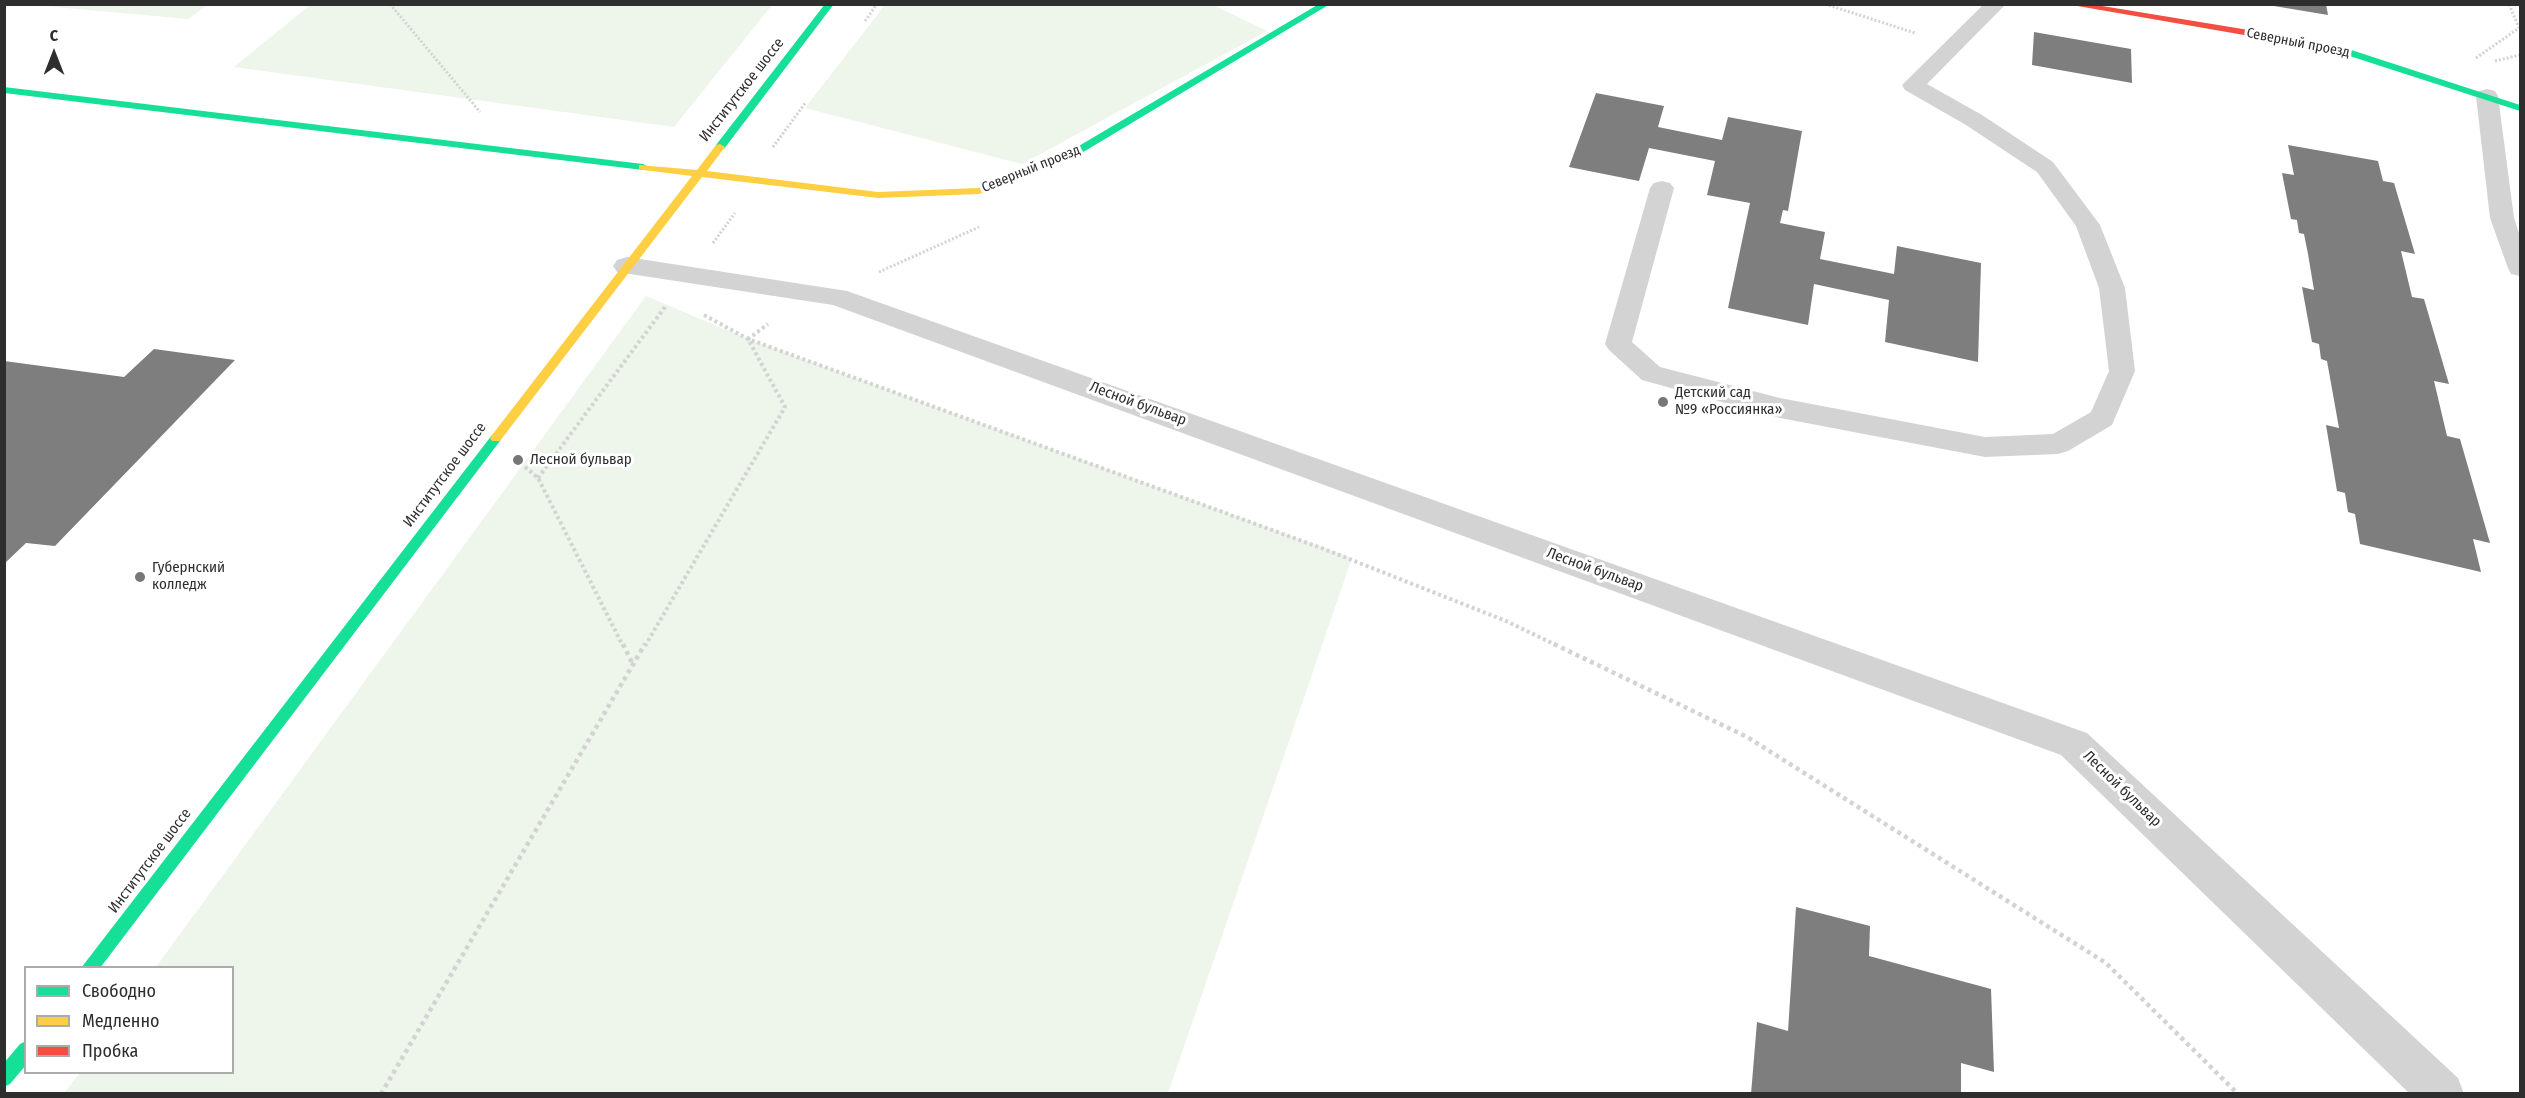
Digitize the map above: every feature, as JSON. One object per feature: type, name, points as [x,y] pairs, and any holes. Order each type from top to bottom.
[{"type":"street","name":"Институтское шоссе","points":[[91,966],[830,4]]},
{"type":"street","name":"Северный проезд","points":[[2070,4],[2333,47],[2520,108]]},
{"type":"street","name":"Северный проезд","points":[[4,90],[878,195],[979,191],[1076,152],[1313,8]]},
{"type":"street","name":"Лесной бульвар","points":[[627,266],[837,297],[2074,744],[2442,1094]]},
{"type":"street","points":[[4,1078],[24,1053]]},
{"type":"lane","points":[[1662,188],[1618,344],[1651,374],[1780,408],[1984,447],[2058,444],[2102,418],[2122,370],[2112,288],[2088,225],[2045,167],[1974,120],[1913,86],[1996,4]]},
{"type":"lane","points":[[2487,96],[2520,268]]},
{"type":"path","points":[[390,4],[511,150]]},
{"type":"path","points":[[1825,4],[1956,45]]},
{"type":"path","points":[[2470,62],[2519,28],[2509,4]]},
{"type":"path","points":[[748,339],[812,293]]},
{"type":"path","points":[[700,314],[748,339],[1313,545],[1506,621],[1747,737],[2106,963],[2238,1094]]},
{"type":"path","points":[[381,1094],[785,407],[748,339]]},
{"type":"path","points":[[493,440],[538,478],[633,665]]},
{"type":"shaded area","points":[[33,5],[207,5],[188,19]]},
{"type":"shaded area","points":[[310,5],[772,5],[674,127],[234,67]]},
{"type":"shaded area","points":[[885,5],[1213,5],[1267,31],[1022,164],[805,108]]},
{"type":"shaded area","points":[[646,296],[748,339],[1352,558],[1168,1093],[64,1093],[79,1074],[234,1074],[234,966],[157,966]]},
{"type":"building","points":[[2275,4],[2326,4],[2328,15],[2274,6]]},
{"type":"building","points":[[2034,32],[2131,49],[2132,83],[2032,65]]},
{"type":"building","points":[[1596,93],[1664,106],[1658,127],[1722,140],[1728,117],[1802,131],[1788,211],[1783,210],[1780,223],[1825,232],[1820,259],[1894,274],[1897,246],[1981,263],[1978,362],[1885,342],[1889,300],[1814,284],[1808,325],[1728,308],[1750,203],[1707,195],[1715,161],[1649,148],[1639,181],[1569,167]]},
{"type":"building","points":[[2288,145],[2378,161],[2383,181],[2394,183],[2415,254],[2401,251],[2412,297],[2424,299],[2449,384],[2434,381],[2447,436],[2460,439],[2490,543],[2473,539],[2481,572],[2360,544],[2355,514],[2348,512],[2345,493],[2337,491],[2326,425],[2339,428],[2327,361],[2321,359],[2319,344],[2312,342],[2302,287],[2314,290],[2304,234],[2299,233],[2297,220],[2291,219],[2282,173],[2294,175]]},
{"type":"building","points":[[154,349],[235,360],[55,546],[26,543],[4,564],[4,361],[124,377]]},
{"type":"building","points":[[1796,907],[1870,926],[1869,956],[1991,989],[1994,1072],[1961,1063],[1961,1094],[1751,1094],[1757,1022],[1788,1031]]},
{"type":"traffic: fast","points":[[720,147],[830,4]]},
{"type":"traffic: fast","points":[[1015,177],[1076,152],[1326,4]]},
{"type":"traffic: fast","points":[[2267,36],[2333,47],[2520,108]]},
{"type":"traffic: fast","points":[[4,90],[643,167]]},
{"type":"traffic: fast","points":[[91,966],[496,438]]},
{"type":"traffic: fast","points":[[4,1078],[24,1053]]},
{"type":"traffic: slow","points":[[496,438],[720,147]]},
{"type":"traffic: slow","points":[[643,167],[878,195],[979,191],[1015,177]]},
{"type":"traffic: jam","points":[[2070,4],[2267,36]]},
{"type":"place","name":"Детcкий сад №9 «Россиянка»","points":[[1663,402]]},
{"type":"place","name":"Лесной бульвар","points":[[518,460]]},
{"type":"place","name":"Губернский колледж","points":[[140,577]]}]
